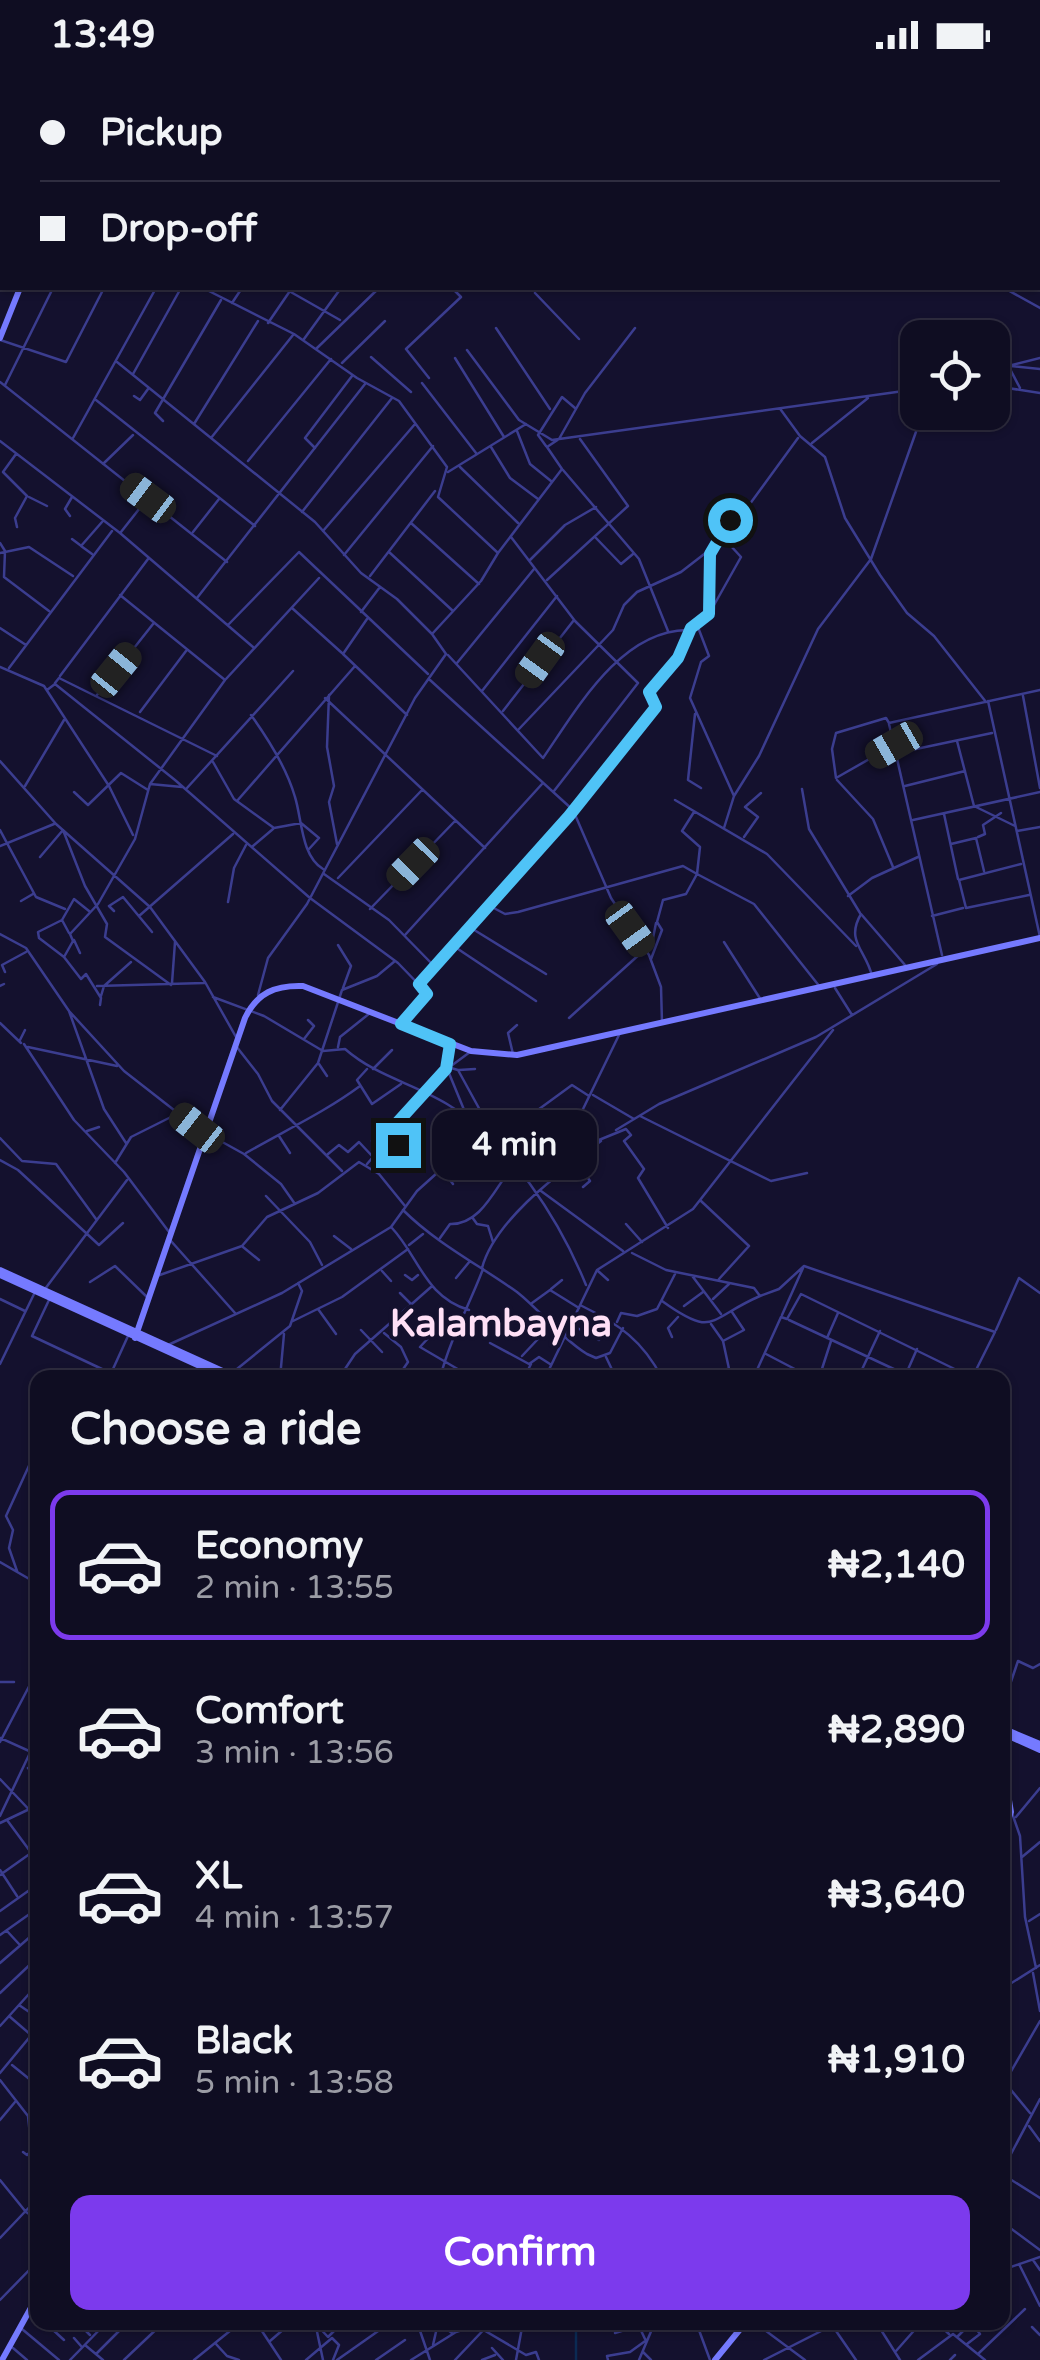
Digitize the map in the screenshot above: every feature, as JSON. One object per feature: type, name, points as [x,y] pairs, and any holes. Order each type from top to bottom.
[{"type":"street","points":[[19,290],[0,339],[66,362],[103,290]]},
{"type":"street","points":[[53,290],[2,384],[227,562]]},
{"type":"street","points":[[73,438],[155,290]]},
{"type":"street","points":[[132,374],[180,290]]},
{"type":"street","points":[[206,290],[259,320],[294,334],[393,397],[434,445],[447,473]]},
{"type":"street","points":[[232,304],[241,290]]},
{"type":"street","points":[[268,323],[290,290]]},
{"type":"street","points":[[293,290],[342,322]]},
{"type":"street","points":[[304,340],[340,290]]},
{"type":"street","points":[[318,348],[377,290]]},
{"type":"street","points":[[429,378],[406,349],[460,297],[454,290]]},
{"type":"street","points":[[1008,290],[1040,308]]},
{"type":"street","points":[[535,293],[579,338]]},
{"type":"street","points":[[164,422],[155,413],[222,298]]},
{"type":"street","points":[[194,425],[259,320]]},
{"type":"street","points":[[340,364],[385,321]]},
{"type":"street","points":[[496,328],[550,409]]},
{"type":"street","points":[[547,447],[559,439],[635,328]]},
{"type":"street","points":[[211,438],[294,334]]},
{"type":"street","points":[[467,350],[518,420],[552,440],[900,392]]},
{"type":"street","points":[[371,357],[411,392]]},
{"type":"street","points":[[246,464],[332,358]]},
{"type":"street","points":[[455,358],[504,438]]},
{"type":"street","points":[[1010,367],[1040,358]]},
{"type":"street","points":[[116,362],[324,531],[368,578],[432,634],[543,758],[592,688],[616,664],[668,631],[690,630]]},
{"type":"street","points":[[1010,368],[1040,369]]},
{"type":"street","points":[[1010,371],[1021,390]]},
{"type":"street","points":[[315,448],[306,438],[353,375]]},
{"type":"street","points":[[197,598],[366,382]]},
{"type":"street","points":[[422,384],[476,454]]},
{"type":"street","points":[[1010,387],[1040,393]]},
{"type":"street","points":[[134,396],[140,400],[149,388]]},
{"type":"street","points":[[810,444],[871,396]]},
{"type":"street","points":[[302,512],[393,397]]},
{"type":"street","points":[[576,409],[562,397],[550,409],[538,434],[634,553],[668,631]]},
{"type":"street","points":[[96,400],[134,434],[256,527]]},
{"type":"street","points":[[258,998],[288,985],[339,999],[471,1051],[513,1056],[1040,938],[987,701],[934,636],[907,613],[845,518],[826,457],[800,436],[780,408]]},
{"type":"street","points":[[324,531],[416,422]]},
{"type":"street","points":[[368,578],[447,473],[527,423]]},
{"type":"street","points":[[516,430],[530,464],[551,481]]},
{"type":"street","points":[[724,828],[734,796],[759,756],[818,629],[871,560],[917,430]]},
{"type":"street","points":[[103,464],[134,434]]},
{"type":"street","points":[[419,984],[490,906],[656,707],[649,692],[678,658],[690,630],[709,614],[741,557],[730,545],[745,511],[800,436]]},
{"type":"street","points":[[546,581],[628,506],[579,438]]},
{"type":"street","points":[[0,441],[120,533],[254,647]]},
{"type":"street","points":[[344,555],[434,445]]},
{"type":"street","points":[[490,446],[510,478],[538,499]]},
{"type":"street","points":[[16,454],[3,472],[28,496],[47,506]]},
{"type":"street","points":[[459,466],[490,501],[521,525]]},
{"type":"street","points":[[432,634],[479,584],[498,552],[562,468]]},
{"type":"street","points":[[436,490],[438,497],[498,552]]},
{"type":"street","points":[[18,527],[15,518],[28,496]]},
{"type":"street","points":[[70,516],[64,509],[72,497]]},
{"type":"street","points":[[120,533],[148,498]]},
{"type":"street","points":[[192,534],[219,499]]},
{"type":"street","points":[[530,560],[565,525],[598,506]]},
{"type":"street","points":[[518,730],[614,630],[624,605],[650,586],[682,572],[712,548],[729,521],[745,511]]},
{"type":"street","points":[[81,546],[103,521]]},
{"type":"street","points":[[729,521],[738,530]]},
{"type":"street","points":[[410,522],[479,584]]},
{"type":"street","points":[[8,669],[113,529]]},
{"type":"street","points":[[511,536],[574,620],[638,683],[553,792]]},
{"type":"street","points":[[596,538],[621,564],[634,553]]},
{"type":"street","points":[[72,539],[92,554]]},
{"type":"street","points":[[0,543],[4,576],[50,612]]},
{"type":"street","points":[[2,552],[29,546],[74,578]]},
{"type":"street","points":[[709,614],[712,548]]},
{"type":"street","points":[[388,551],[454,612]]},
{"type":"street","points":[[228,625],[299,552],[320,576],[572,810],[607,887],[651,960],[662,987],[662,1024]]},
{"type":"street","points":[[47,690],[148,558]]},
{"type":"street","points":[[456,664],[536,567]]},
{"type":"street","points":[[64,957],[72,937],[98,904],[134,839],[149,787],[180,736],[225,680],[320,576]]},
{"type":"street","points":[[361,612],[381,586]]},
{"type":"street","points":[[120,595],[225,680]]},
{"type":"street","points":[[481,692],[557,596]]},
{"type":"street","points":[[290,607],[407,715]]},
{"type":"street","points":[[344,654],[368,618]]},
{"type":"street","points":[[502,712],[574,620]]},
{"type":"street","points":[[96,694],[154,623]]},
{"type":"street","points":[[697,623],[709,656],[700,662],[690,698],[734,796]]},
{"type":"street","points":[[0,628],[27,646]]},
{"type":"street","points":[[138,714],[187,650]]},
{"type":"street","points":[[114,1370],[149,1297],[236,1042],[258,998],[268,958],[310,898],[407,715],[446,654]]},
{"type":"street","points":[[237,801],[356,666]]},
{"type":"street","points":[[0,667],[38,680],[47,690],[109,785],[134,839]]},
{"type":"street","points":[[74,792],[88,805],[121,773],[149,787],[185,788],[293,671]]},
{"type":"street","points":[[58,678],[138,714],[215,758],[237,801],[274,828]]},
{"type":"street","points":[[54,684],[185,788],[310,898],[396,960],[427,994],[401,1024]]},
{"type":"street","points":[[889,724],[1040,690]]},
{"type":"street","points":[[911,820],[1040,790],[1022,693]]},
{"type":"street","points":[[327,696],[485,848]]},
{"type":"street","points":[[330,702],[327,747],[334,786],[329,802],[337,845]]},
{"type":"street","points":[[696,712],[688,780],[702,788]]},
{"type":"street","points":[[251,715],[277,754],[316,864],[405,935],[435,966]]},
{"type":"street","points":[[893,867],[873,820],[836,778],[832,748],[836,733],[886,718],[942,962]]},
{"type":"street","points":[[24,788],[65,719]]},
{"type":"street","points":[[896,754],[994,732]]},
{"type":"street","points":[[956,741],[974,806],[1015,826]]},
{"type":"street","points":[[836,778],[894,745]]},
{"type":"street","points":[[1034,756],[1040,756]]},
{"type":"street","points":[[0,761],[56,824],[150,906],[206,982],[236,1042],[280,1110],[297,1122],[342,1171]]},
{"type":"street","points":[[904,786],[964,771]]},
{"type":"street","points":[[405,935],[543,783]]},
{"type":"street","points":[[336,880],[424,788]]},
{"type":"street","points":[[802,788],[809,829],[848,896],[908,970]]},
{"type":"street","points":[[743,838],[758,817],[745,807],[761,793]]},
{"type":"street","points":[[675,800],[767,854],[856,946],[870,964],[872,977]]},
{"type":"street","points":[[569,1018],[652,943],[663,900],[686,894],[697,874],[700,847],[682,830],[694,812]]},
{"type":"street","points":[[951,844],[985,834],[983,825],[1001,812]]},
{"type":"street","points":[[944,814],[966,908]]},
{"type":"street","points":[[370,909],[456,820]]},
{"type":"street","points":[[228,902],[234,868],[249,845],[274,828],[301,823]]},
{"type":"street","points":[[301,823],[318,838],[309,849]]},
{"type":"street","points":[[0,846],[56,824]]},
{"type":"street","points":[[1016,832],[1040,827]]},
{"type":"street","points":[[0,830],[34,894],[66,910]]},
{"type":"street","points":[[40,857],[64,830]]},
{"type":"street","points":[[64,830],[85,886],[108,924],[105,937],[132,960],[172,984]]},
{"type":"street","points":[[139,916],[234,833]]},
{"type":"street","points":[[976,838],[984,873]]},
{"type":"street","points":[[848,896],[893,867],[920,857]]},
{"type":"street","points":[[959,880],[1022,864]]},
{"type":"street","points":[[490,906],[505,914],[518,912],[682,866],[754,904],[821,989]]},
{"type":"street","points":[[20,901],[34,894]]},
{"type":"street","points":[[931,916],[1030,895]]},
{"type":"street","points":[[114,911],[109,906],[123,898],[152,932]]},
{"type":"street","points":[[90,912],[74,899],[62,920],[38,932],[39,940],[49,943],[81,979],[86,974],[101,998]]},
{"type":"street","points":[[856,946],[853,927],[861,914]]},
{"type":"street","points":[[62,920],[80,953]]},
{"type":"street","points":[[651,960],[662,930],[657,922]]},
{"type":"street","points":[[470,928],[546,974]]},
{"type":"street","points":[[0,934],[27,952],[69,1011],[118,1066],[178,1114],[244,1154],[281,1184],[295,1206]]},
{"type":"street","points":[[172,984],[174,942]]},
{"type":"street","points":[[724,942],[762,1002]]},
{"type":"street","points":[[280,1110],[318,1063],[351,966],[338,944]]},
{"type":"street","points":[[453,946],[536,1002]]},
{"type":"street","points":[[5,972],[2,966],[27,952]]},
{"type":"street","points":[[54,962],[58,956]]},
{"type":"street","points":[[100,1005],[104,986],[132,960]]},
{"type":"street","points":[[342,990],[378,976],[396,960]]},
{"type":"street","points":[[442,1370],[493,1243],[534,1193],[636,1117],[677,1096],[769,1061],[842,1023],[942,962]]},
{"type":"street","points":[[96,986],[206,982]]},
{"type":"street","points":[[834,986],[852,1016]]},
{"type":"street","points":[[213,997],[250,1009],[322,1050],[345,1049],[370,1069],[427,1093],[467,1118],[513,1166],[564,1234],[586,1285]]},
{"type":"street","points":[[69,1011],[110,1121],[126,1143]]},
{"type":"street","points":[[337,1050],[340,1038],[371,1012]]},
{"type":"street","points":[[303,1040],[314,1026],[308,1020]]},
{"type":"street","points":[[0,1022],[33,1050],[118,1066]]},
{"type":"street","points":[[549,1370],[586,1285],[597,1270],[668,1228],[700,1201],[810,1055],[842,1023]]},
{"type":"street","points":[[513,1056],[508,1033],[516,1025]]},
{"type":"street","points":[[25,1030],[22,1043],[74,1120],[128,1178],[170,1238],[237,1315]]},
{"type":"street","points":[[552,1180],[545,1169],[560,1156],[619,1034]]},
{"type":"street","points":[[450,1044],[449,1069],[467,1118]]},
{"type":"street","points":[[392,1050],[357,1079],[372,1104],[401,1084]]},
{"type":"street","points":[[372,1141],[378,1133],[388,1132],[471,1051]]},
{"type":"street","points":[[318,1063],[327,1076]]},
{"type":"street","points":[[449,1069],[476,1069]]},
{"type":"street","points":[[458,1070],[492,1132],[492,1142]]},
{"type":"street","points":[[492,1142],[572,1085],[771,1181],[806,1173]]},
{"type":"street","points":[[244,1154],[297,1122],[332,1107],[360,1086]]},
{"type":"street","points":[[115,1163],[126,1143],[178,1114]]},
{"type":"street","points":[[87,1131],[99,1127]]},
{"type":"street","points":[[436,1149],[475,1127]]},
{"type":"street","points":[[166,1346],[237,1315],[390,1228],[426,1182],[444,1171],[503,1156],[626,1129],[630,1135],[624,1141],[644,1169],[638,1178],[641,1189],[668,1228]]},
{"type":"street","points":[[373,1168],[398,1145],[388,1132]]},
{"type":"street","points":[[278,1134],[290,1153]]},
{"type":"street","points":[[0,1138],[22,1161],[56,1164],[97,1220]]},
{"type":"street","points":[[328,1154],[339,1145],[348,1152],[359,1142],[373,1157],[366,1165]]},
{"type":"street","points":[[0,1160],[18,1170],[98,1246],[124,1223]]},
{"type":"street","points":[[576,1160],[590,1181],[583,1187]]},
{"type":"street","points":[[156,1276],[242,1246],[266,1217],[318,1193],[342,1171],[359,1162],[373,1168],[424,1233],[438,1238],[531,1303],[582,1351],[593,1357],[606,1356]]},
{"type":"street","points":[[432,1247],[450,1224],[472,1216],[491,1202],[513,1166]]},
{"type":"street","points":[[444,1171],[453,1184]]},
{"type":"street","points":[[0,1364],[26,1311],[128,1178]]},
{"type":"street","points":[[540,1190],[627,1252],[675,1272],[754,1288],[760,1296]]},
{"type":"street","points":[[266,1196],[310,1242],[323,1267]]},
{"type":"street","points":[[700,1201],[750,1246],[718,1280]]},
{"type":"street","points":[[472,1216],[477,1224],[488,1226],[493,1243]]},
{"type":"street","points":[[594,1231],[602,1223]]},
{"type":"street","points":[[626,1224],[643,1242]]},
{"type":"street","points":[[390,1228],[408,1247],[419,1274],[431,1287],[469,1310]]},
{"type":"street","points":[[293,1321],[342,1297],[368,1274],[372,1278],[424,1233]]},
{"type":"street","points":[[334,1236],[352,1250]]},
{"type":"street","points":[[242,1246],[259,1260]]},
{"type":"street","points":[[456,1278],[471,1260]]},
{"type":"street","points":[[90,1282],[115,1266],[149,1297]]},
{"type":"street","points":[[662,1301],[679,1316],[710,1322],[779,1288],[804,1266]]},
{"type":"street","points":[[757,1370],[804,1266]]},
{"type":"street","points":[[804,1266],[995,1332]]},
{"type":"street","points":[[382,1270],[391,1281]]},
{"type":"street","points":[[597,1270],[608,1280]]},
{"type":"street","points":[[0,1272],[219,1370]]},
{"type":"street","points":[[616,1323],[622,1313],[650,1314],[662,1301],[675,1272]]},
{"type":"street","points":[[405,1274],[412,1280],[419,1274]]},
{"type":"street","points":[[692,1275],[722,1316]]},
{"type":"street","points":[[976,1370],[1019,1278],[1040,1293]]},
{"type":"street","points":[[531,1303],[562,1280]]},
{"type":"street","points":[[237,1370],[293,1321],[302,1291],[298,1282]]},
{"type":"street","points":[[712,1300],[730,1283]]},
{"type":"street","points":[[345,1370],[370,1340],[431,1287]]},
{"type":"street","points":[[550,1290],[623,1328],[650,1354],[658,1370]]},
{"type":"street","points":[[40,1291],[218,1370]]},
{"type":"street","points":[[684,1306],[704,1291]]},
{"type":"street","points":[[400,1293],[411,1304]]},
{"type":"street","points":[[787,1319],[801,1294],[959,1370]]},
{"type":"street","points":[[50,1298],[32,1336],[111,1370]]},
{"type":"street","points":[[0,1300],[26,1311]]},
{"type":"street","points":[[318,1308],[336,1334]]},
{"type":"street","points":[[731,1310],[744,1330]]},
{"type":"street","points":[[819,1370],[838,1312]]},
{"type":"street","points":[[672,1336],[668,1328],[679,1316]]},
{"type":"street","points":[[781,1317],[895,1370]]},
{"type":"street","points":[[426,1320],[441,1328]]},
{"type":"street","points":[[446,1320],[420,1347],[460,1370]]},
{"type":"street","points":[[710,1322],[723,1341],[728,1370]]},
{"type":"street","points":[[521,1358],[553,1323]]},
{"type":"street","points":[[571,1324],[599,1340]]},
{"type":"street","points":[[723,1341],[751,1324]]},
{"type":"street","points":[[606,1356],[623,1328]]},
{"type":"street","points":[[361,1330],[382,1352]]},
{"type":"street","points":[[862,1370],[880,1330]]},
{"type":"street","points":[[281,1370],[284,1332]]},
{"type":"street","points":[[382,1332],[401,1347],[408,1362],[402,1370]]},
{"type":"street","points":[[490,1343],[531,1363]]},
{"type":"street","points":[[0,1344],[8,1348]]},
{"type":"street","points":[[912,1370],[917,1348]]},
{"type":"street","points":[[765,1354],[796,1370]]},
{"type":"street","points":[[606,1356],[612,1370]]},
{"type":"street","points":[[528,1370],[539,1357],[551,1365]]},
{"type":"street","points":[[17,1571],[9,1548],[12,1530],[6,1516],[30,1464]]},
{"type":"street","points":[[0,1562],[30,1579]]},
{"type":"street","points":[[1010,1684],[1018,1661],[1033,1668],[1040,1664]]},
{"type":"street","points":[[1,1684],[14,1682]]},
{"type":"street","points":[[0,1816],[26,1766],[29,1752],[1,1740],[30,1685]]},
{"type":"street","points":[[1010,1734],[1040,1747]]},
{"type":"street","points":[[26,1766],[30,1770]]},
{"type":"street","points":[[0,1823],[30,1808],[1,1782]]},
{"type":"street","points":[[1010,1820],[1040,1788]]},
{"type":"street","points":[[1010,1800],[1027,1922],[1033,1940],[1040,2011]]},
{"type":"street","points":[[8,1820],[30,1850]]},
{"type":"street","points":[[1021,1858],[1040,1842]]},
{"type":"street","points":[[1035,1846],[1040,1851]]},
{"type":"street","points":[[18,1898],[1,1873],[30,1854]]},
{"type":"street","points":[[0,1911],[28,1890],[30,1892]]},
{"type":"street","points":[[0,1935],[30,1914]]},
{"type":"street","points":[[1027,1922],[1040,1914]]},
{"type":"street","points":[[6,1930],[21,1946]]},
{"type":"street","points":[[0,1963],[30,1938]]},
{"type":"street","points":[[1033,1940],[1040,1938]]},
{"type":"street","points":[[0,1993],[30,1965]]},
{"type":"street","points":[[1010,1984],[1036,1968]]},
{"type":"street","points":[[0,2026],[30,1995]]},
{"type":"street","points":[[18,2004],[30,2012]]},
{"type":"street","points":[[9,2016],[30,2033]]},
{"type":"street","points":[[1010,2070],[1040,2021]]},
{"type":"street","points":[[0,2073],[30,2035]]},
{"type":"street","points":[[10,2063],[30,2080]]},
{"type":"street","points":[[0,2080],[30,2119]]},
{"type":"street","points":[[1010,2088],[1031,2114]]},
{"type":"street","points":[[1010,2157],[1040,2099]]},
{"type":"street","points":[[0,2120],[16,2102]]},
{"type":"street","points":[[1028,2124],[1040,2140]]},
{"type":"street","points":[[23,2152],[30,2152]]},
{"type":"street","points":[[1010,2177],[1040,2198]]},
{"type":"street","points":[[0,2180],[30,2215]]},
{"type":"street","points":[[0,2238],[30,2207]]},
{"type":"street","points":[[1010,2228],[1040,2250]]},
{"type":"street","points":[[1010,2267],[1040,2258]]},
{"type":"street","points":[[1033,2260],[1040,2270]]},
{"type":"street","points":[[1019,2264],[1040,2306]]},
{"type":"street","points":[[0,2300],[30,2269]]},
{"type":"street","points":[[1010,2323],[1025,2309]]},
{"type":"street","points":[[2,2360],[8,2344],[30,2314]]},
{"type":"street","points":[[1032,2327],[1040,2336]]},
{"type":"street","points":[[21,2329],[59,2360]]},
{"type":"street","points":[[53,2330],[64,2340]]},
{"type":"street","points":[[84,2330],[92,2338]]},
{"type":"street","points":[[70,2360],[100,2330]]},
{"type":"street","points":[[124,2360],[156,2330]]},
{"type":"street","points":[[194,2360],[230,2330]]},
{"type":"street","points":[[261,2330],[280,2360]]},
{"type":"street","points":[[269,2342],[283,2330]]},
{"type":"street","points":[[316,2330],[323,2360]]},
{"type":"street","points":[[335,2360],[380,2330]]},
{"type":"street","points":[[420,2330],[430,2360]]},
{"type":"street","points":[[433,2346],[436,2330]]},
{"type":"street","points":[[447,2330],[453,2334]]},
{"type":"street","points":[[411,2360],[460,2330]]},
{"type":"street","points":[[516,2360],[522,2330]]},
{"type":"street","points":[[615,2333],[623,2330]]},
{"type":"street","points":[[641,2330],[647,2340]]},
{"type":"street","points":[[638,2360],[651,2330]]},
{"type":"street","points":[[700,2330],[713,2360],[739,2330]]},
{"type":"street","points":[[766,2330],[805,2360]]},
{"type":"street","points":[[764,2360],[824,2330]]},
{"type":"street","points":[[836,2330],[856,2360]]},
{"type":"street","points":[[881,2330],[900,2360]]},
{"type":"street","points":[[895,2352],[915,2330]]},
{"type":"street","points":[[945,2330],[986,2360]]},
{"type":"street","points":[[957,2337],[964,2330]]},
{"type":"street","points":[[966,2345],[980,2334],[977,2330]]},
{"type":"street","points":[[978,2354],[1003,2330]]},
{"type":"street","points":[[455,2360],[482,2331],[526,2355],[536,2352],[539,2360]]},
{"type":"street","points":[[96,2354],[118,2332]]},
{"type":"street","points":[[918,2360],[950,2335]]},
{"type":"street","points":[[74,2338],[103,2360]]},
{"type":"street","points":[[306,2360],[332,2338],[339,2345],[335,2360]]},
{"type":"street","points":[[376,2360],[405,2340]]},
{"type":"street","points":[[608,2360],[607,2356],[630,2352],[647,2340]]},
{"type":"street","points":[[214,2342],[227,2356],[238,2360]]},
{"type":"street","points":[[8,2344],[27,2360]]},
{"type":"street","points":[[492,2348],[502,2360]]},
{"type":"street","points":[[642,2351],[650,2360]]},
{"type":"street","points":[[482,2360],[496,2354]]},
{"type":"street","points":[[950,2360],[955,2356]]},
{"type":"waterway","points":[[576,2330],[576,2360]]},
{"type":"district","name":"Kalambayna","points":[[501,1324]]},
{"type":"route","points":[[398,1145],[386,1135],[388,1131],[446,1069],[444,1061],[450,1044],[401,1024],[427,994],[419,984],[569,816],[656,707],[649,692],[678,658],[691,628],[709,614],[710,554],[718,534],[730,520]]}]
